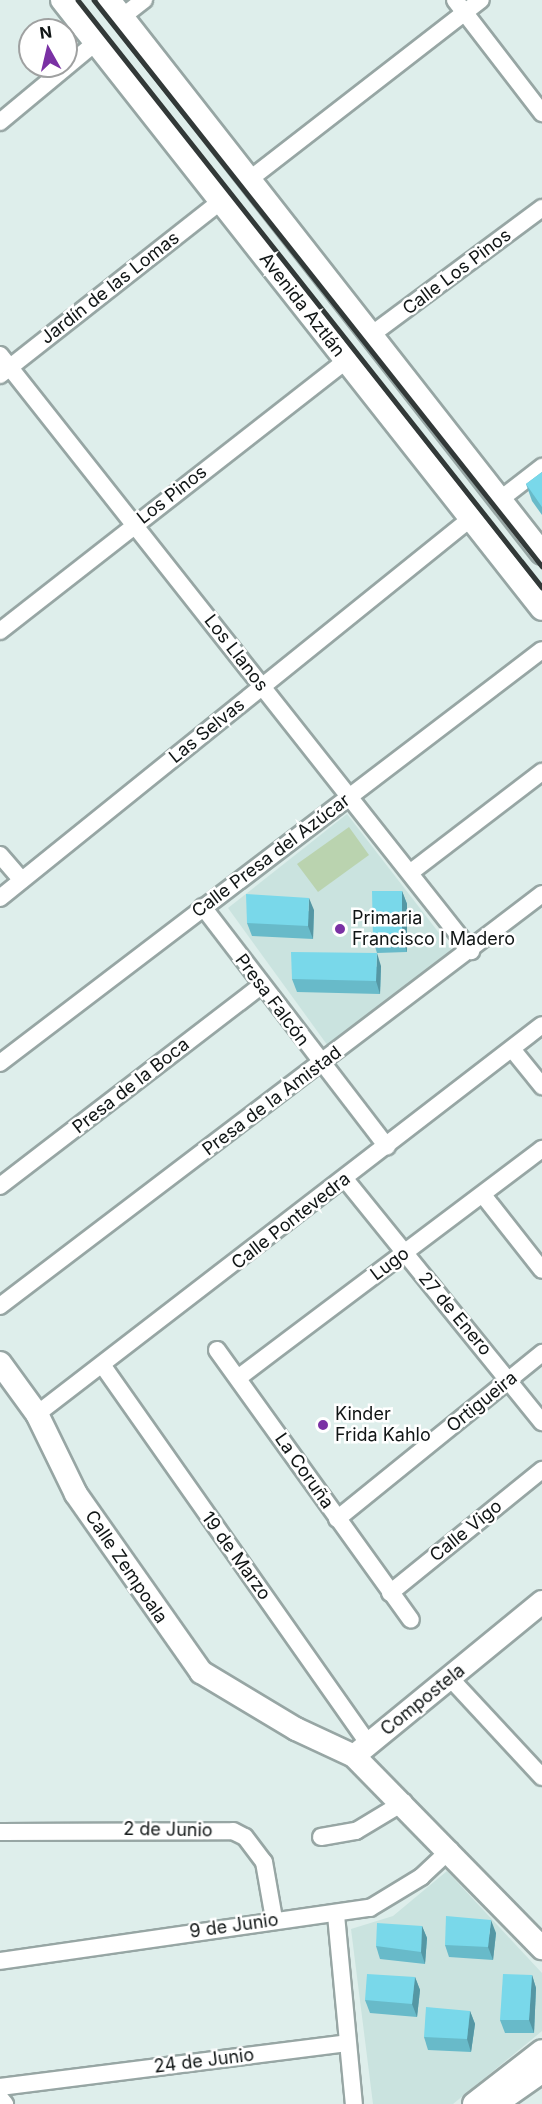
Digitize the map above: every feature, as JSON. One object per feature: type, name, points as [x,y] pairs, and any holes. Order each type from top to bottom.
[{"type":"main road","name":"Avenida Aztlán","points":[[62,0],[542,609]]},
{"type":"main road","name":"Avenida Aztlán","points":[[116,9],[371,335],[502,498],[542,553]]},
{"type":"main road","name":"Calle Zempoala","points":[[0,1363],[37,1414],[76,1494],[201,1672],[296,1729],[362,1750]]},
{"type":"main road","name":"Compostela","points":[[362,1750],[542,1602]]},
{"type":"main road","name":"19 de Marzo","points":[[362,1750],[404,1802],[542,1947]]},
{"type":"main road","points":[[474,2104],[542,2050]]},
{"type":"main road","points":[[492,2104],[542,2069]]},
{"type":"street","points":[[116,9],[144,0]]},
{"type":"street","points":[[250,179],[460,6],[481,0]]},
{"type":"street","points":[[460,6],[542,113]]},
{"type":"street","points":[[0,122],[95,43]]},
{"type":"street","name":"Jardín de las Lomas","points":[[3,366],[220,202]]},
{"type":"street","name":"Calle Los Pinos","points":[[371,335],[542,208]]},
{"type":"street","name":"Los Pinos","points":[[0,631],[345,361]]},
{"type":"street","name":"Los Llanos","points":[[3,366],[135,524],[471,951]]},
{"type":"street","points":[[502,498],[542,467]]},
{"type":"street","name":"Las Selvas","points":[[0,898],[471,519]]},
{"type":"street","name":"Calle Presa del Azúcar","points":[[0,1063],[542,650]]},
{"type":"street","points":[[411,872],[542,772]]},
{"type":"street","points":[[0,855],[22,880]]},
{"type":"street","name":"Presa de la Amistad","points":[[0,1306],[471,951],[542,894]]},
{"type":"street","name":"Presa Falcón","points":[[203,907],[261,986],[387,1147]]},
{"type":"street","name":"Presa de la Boca","points":[[0,1186],[261,986]]},
{"type":"street","name":"Calle Pontevedra","points":[[37,1414],[103,1366],[542,1025]]},
{"type":"street","points":[[512,1049],[542,1086]]},
{"type":"street","name":"Lugo","points":[[238,1378],[542,1149]]},
{"type":"street","name":"27 de Enero","points":[[345,1179],[542,1422]]},
{"type":"street","points":[[483,1195],[542,1270]]},
{"type":"street","name":"La Coruña","points":[[217,1350],[411,1620]]},
{"type":"street","name":"Ortigueira","points":[[337,1519],[542,1353]]},
{"type":"street","name":"19 de Marzo","points":[[103,1366],[362,1750]]},
{"type":"street","name":"Calle Vigo","points":[[390,1593],[542,1470]]},
{"type":"street","points":[[450,1678],[542,1777]]},
{"type":"street","points":[[321,1838],[356,1831],[404,1802]]},
{"type":"street","name":"2 de Junio","points":[[0,1832],[233,1832],[245,1837],[264,1862],[274,1919]]},
{"type":"street","name":"9 de Junio","points":[[0,1961],[274,1919],[336,1915],[392,1897],[450,1850]]},
{"type":"street","points":[[336,1915],[354,2104]]},
{"type":"street","name":"24 de Junio","points":[[0,2087],[347,2043]]},
{"type":"street","points":[[0,2098],[5,2104]]},
{"type":"shaded area","name":"Primaria Francisco I Madero","points":[[347,814],[453,951],[328,1046],[228,908]]},
{"type":"shaded area","points":[[447,1871],[542,1973],[542,2031],[453,2104],[373,2104],[351,1929],[393,1916]]},
{"type":"green space","points":[[349,827],[369,855],[318,892],[297,864]]},
{"type":"building","points":[[542,472],[542,507],[526,484]]},
{"type":"building","points":[[372,891],[402,891],[402,939],[373,940]]},
{"type":"building","points":[[246,894],[309,898],[308,926],[247,923]]},
{"type":"building","points":[[291,952],[377,953],[376,981],[292,979]]},
{"type":"building","points":[[446,1916],[491,1920],[488,1947],[445,1945]]},
{"type":"building","points":[[377,1923],[422,1926],[421,1952],[376,1946]]},
{"type":"building","points":[[367,1974],[415,1977],[412,2004],[365,2000]]},
{"type":"building","points":[[503,1974],[532,1975],[529,2020],[500,2020]]},
{"type":"building","points":[[426,2007],[470,2011],[467,2039],[424,2037]]},
{"type":"railway","points":[[78,0],[542,587]]},
{"type":"railway","points":[[94,0],[542,566]]},
{"type":"place","name":"Primaria Francisco I Madero","points":[[340,929]]},
{"type":"place","name":"Kinder Frida Kahlo","points":[[323,1425]]}]
